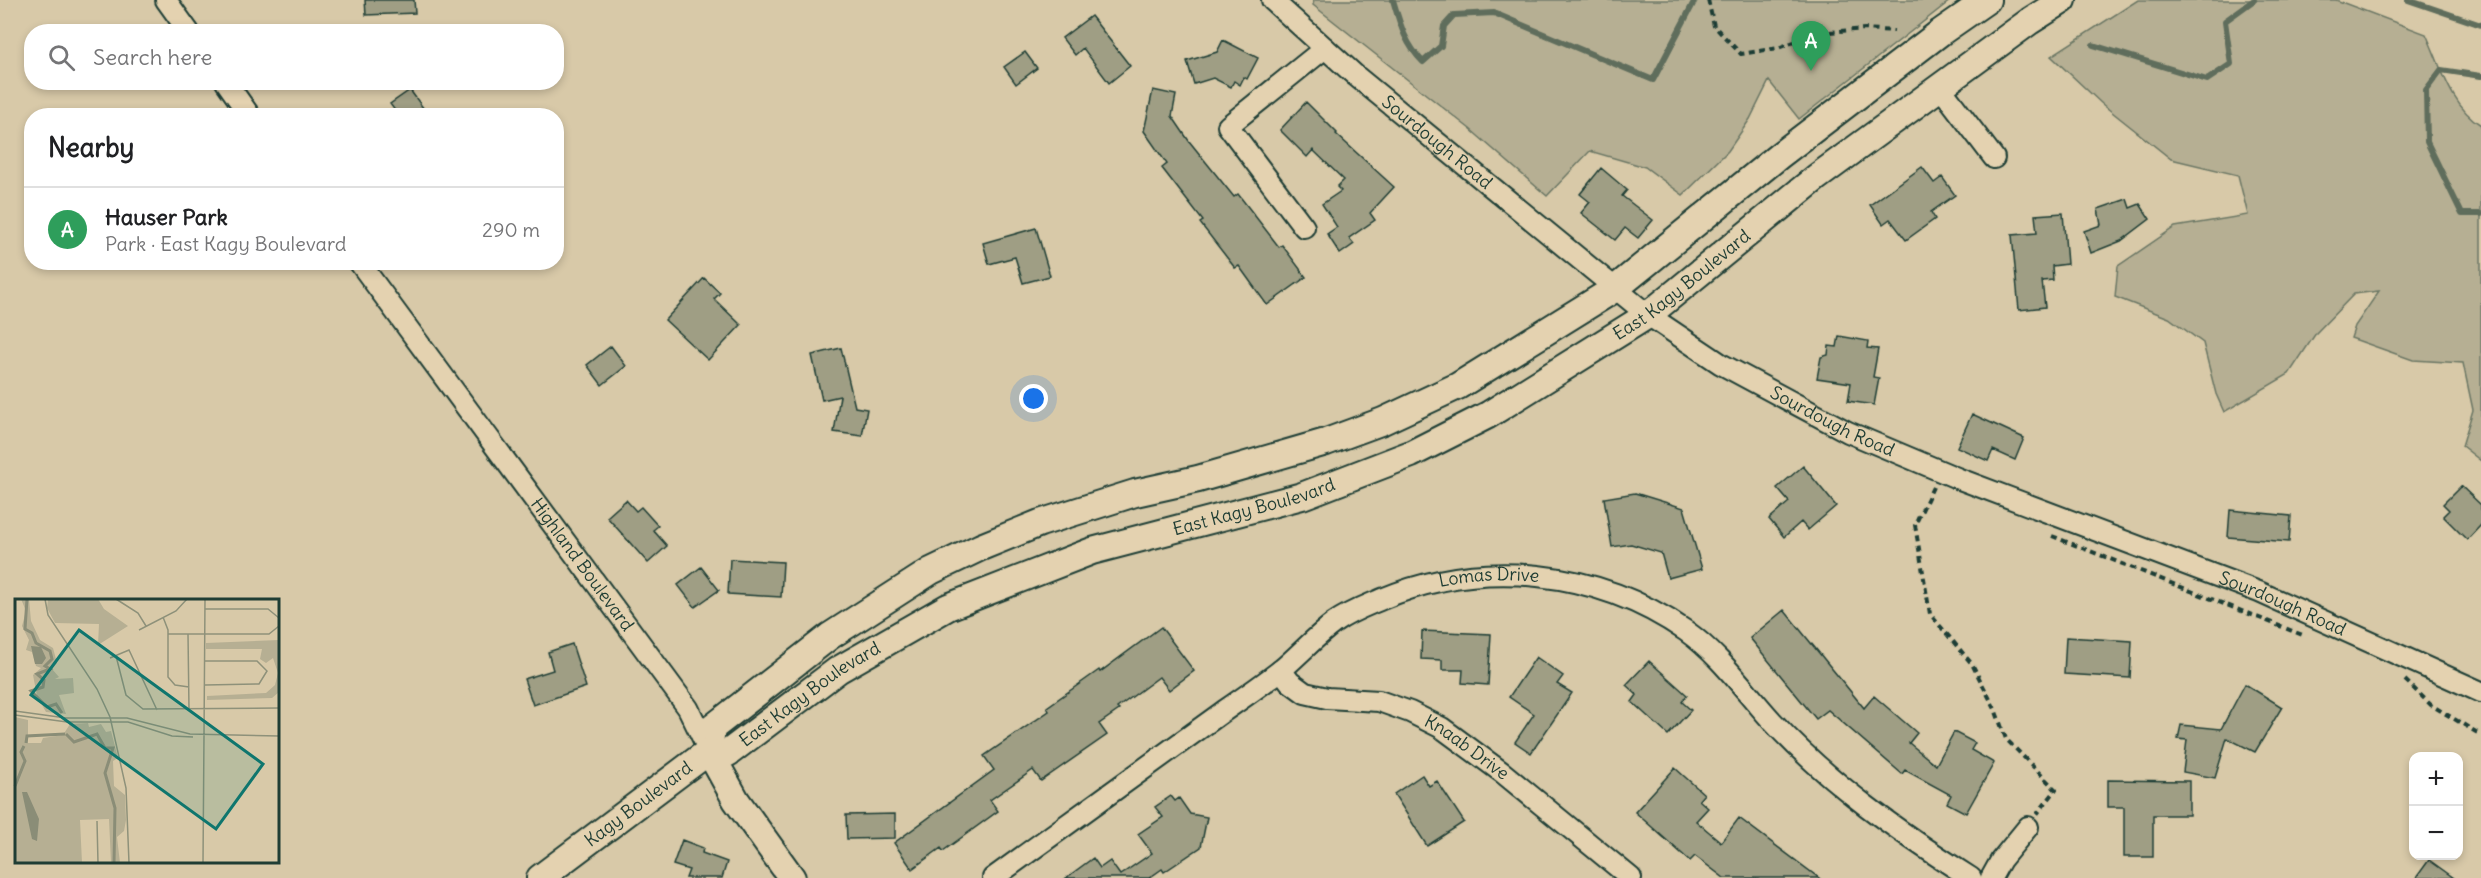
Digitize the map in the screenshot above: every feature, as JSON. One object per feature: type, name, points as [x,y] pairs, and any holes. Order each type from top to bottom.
[{"type":"main road","name":"East Kagy Boulevard","points":[[1987,0],[1941,32],[1780,155],[1616,288],[1458,386],[1383,420],[1326,442],[1197,479],[1135,493],[1040,523],[981,547],[931,571],[830,636],[737,707],[712,728],[709,751],[728,753],[838,670],[948,607],[1092,551],[1302,496],[1411,454],[1488,415],[1648,315],[1817,177],[2030,21],[2063,0]]},
{"type":"main road","name":"Kagy Boulevard","points":[[540,878],[709,751]]},
{"type":"main road","name":"Highland Boulevard","points":[[709,751],[736,800],[792,878]]},
{"type":"street","points":[[166,0],[183,24]]},
{"type":"street","name":"Sourdough Road","points":[[1272,0],[1325,48],[1648,315],[1721,364],[1848,432],[1957,478],[2259,592],[2481,692]]},
{"type":"street","points":[[1304,227],[1228,126],[1325,48]]},
{"type":"street","points":[[1940,87],[1994,158]]},
{"type":"street","points":[[232,90],[244,108]]},
{"type":"street","name":"Highland Boulevard","points":[[365,270],[688,708],[709,751]]},
{"type":"street","name":"Lomas Drive","points":[[999,876],[1281,670],[1335,623],[1357,609],[1405,589],[1472,575],[1533,575],[1587,585],[1644,606],[1687,632],[1726,667],[1772,721],[1836,782],[1897,830],[1971,878]]},
{"type":"street","name":"Knaab Drive","points":[[1281,670],[1305,693],[1327,698],[1379,701],[1410,712],[1442,728],[1503,772],[1630,878]]},
{"type":"street","points":[[1991,878],[2001,860],[2028,827]]},
{"type":"path","points":[[1708,0],[1714,26],[1741,54],[1778,48],[1818,33],[1865,29],[1894,32]]},
{"type":"path","points":[[1933,486],[1915,525],[1930,614],[1972,664],[1995,709],[2006,739],[2056,790],[2028,827]]},
{"type":"shaded area","points":[[1314,0],[1951,0],[1799,119],[1769,81],[1750,119],[1728,151],[1683,195],[1645,167],[1590,151],[1547,196],[1470,129],[1313,5]]},
{"type":"shaded area","points":[[2138,0],[2336,0],[2426,34],[2454,96],[2471,117],[2481,125],[2481,461],[2462,446],[2473,410],[2463,363],[2413,360],[2351,338],[2355,326],[2379,291],[2354,294],[2316,333],[2289,374],[2224,412],[2216,394],[2203,343],[2169,318],[2115,297],[2118,266],[2175,227],[2248,215],[2238,175],[2171,159],[2102,104],[2051,56]]},
{"type":"building","points":[[365,0],[414,0],[415,13],[366,15]]},
{"type":"building","points":[[1091,16],[1130,66],[1109,83],[1083,48],[1075,55],[1062,38]]},
{"type":"building","points":[[1223,40],[1258,58],[1247,79],[1244,77],[1240,85],[1234,81],[1231,87],[1213,78],[1194,84],[1187,61],[1217,52]]},
{"type":"building","points":[[1025,52],[1037,68],[1016,84],[1004,67]]},
{"type":"building","points":[[410,90],[423,108],[393,108],[390,104]]},
{"type":"building","points":[[1153,90],[1176,95],[1172,116],[1189,141],[1234,197],[1238,194],[1279,247],[1282,245],[1306,277],[1267,305],[1239,266],[1235,268],[1200,223],[1203,221],[1162,168],[1167,164],[1144,131]]},
{"type":"building","points":[[1306,102],[1336,134],[1394,187],[1370,213],[1375,220],[1349,238],[1354,244],[1340,254],[1327,234],[1337,227],[1322,204],[1341,191],[1337,187],[1344,180],[1313,150],[1307,157],[1280,130]]},
{"type":"building","points":[[1922,167],[1934,183],[1942,177],[1955,195],[1931,212],[1935,219],[1906,240],[1890,219],[1883,224],[1870,205]]},
{"type":"building","points":[[1601,168],[1627,190],[1622,196],[1653,220],[1638,238],[1625,228],[1615,240],[1581,213],[1590,202],[1580,194]]},
{"type":"building","points":[[2127,199],[2130,208],[2140,204],[2150,219],[2121,241],[2091,253],[2084,231],[2101,225],[2098,209]]},
{"type":"building","points":[[2063,213],[2067,264],[2052,266],[2053,280],[2042,281],[2045,307],[2019,310],[2012,235],[2037,233],[2035,215]]},
{"type":"building","points":[[1036,228],[1050,276],[1023,283],[1015,257],[989,264],[983,243]]},
{"type":"building","points":[[704,278],[720,293],[714,299],[741,325],[708,360],[665,320]]},
{"type":"building","points":[[1839,336],[1868,341],[1867,348],[1878,349],[1873,377],[1879,378],[1874,405],[1848,401],[1851,383],[1817,378],[1821,357],[1828,355],[1829,346],[1837,347]]},
{"type":"building","points":[[611,346],[626,366],[602,385],[587,365]]},
{"type":"building","points":[[841,348],[855,407],[867,409],[862,436],[834,432],[840,396],[822,400],[812,355]]},
{"type":"building","points":[[1972,414],[2024,438],[2015,460],[1993,450],[1988,461],[1957,447]]},
{"type":"building","points":[[1803,466],[1836,506],[1808,530],[1801,522],[1784,537],[1769,519],[1789,502],[1777,488]]},
{"type":"building","points":[[2461,486],[2481,505],[2481,525],[2467,540],[2443,516],[2449,510],[2443,504]]},
{"type":"building","points":[[1635,493],[1684,508],[1702,569],[1668,578],[1661,553],[1631,544],[1612,547],[1604,498]]},
{"type":"building","points":[[626,500],[636,511],[641,507],[658,526],[653,530],[667,546],[648,563],[607,517]]},
{"type":"building","points":[[2230,510],[2291,516],[2289,542],[2228,537]]},
{"type":"building","points":[[730,559],[783,562],[781,597],[728,594]]},
{"type":"building","points":[[701,567],[719,590],[695,607],[678,585]]},
{"type":"building","points":[[1784,610],[1864,708],[1874,696],[1917,733],[1909,743],[1936,765],[1954,732],[1975,743],[1971,750],[1994,763],[1966,813],[1947,803],[1951,795],[1905,770],[1902,774],[1828,710],[1816,719],[1750,638]]},
{"type":"building","points":[[1161,627],[1194,671],[1169,690],[1159,677],[1099,724],[1107,735],[1041,781],[1033,770],[990,800],[998,811],[943,851],[941,848],[912,869],[894,843],[994,770],[984,756],[1049,711],[1047,707]]},
{"type":"building","points":[[1422,631],[1491,634],[1488,685],[1462,683],[1463,670],[1442,670],[1442,660],[1421,659]]},
{"type":"building","points":[[2066,637],[2132,641],[2130,678],[2064,674]]},
{"type":"building","points":[[572,644],[586,687],[533,705],[524,679],[553,670],[548,652]]},
{"type":"building","points":[[1536,657],[1563,676],[1557,684],[1572,693],[1531,753],[1515,742],[1534,714],[1509,697]]},
{"type":"building","points":[[1649,661],[1687,695],[1682,702],[1691,710],[1668,735],[1632,702],[1637,695],[1626,685]]},
{"type":"building","points":[[2245,684],[2282,707],[2255,752],[2227,738],[2215,778],[2183,772],[2187,740],[2178,739],[2181,725],[2221,729]]},
{"type":"building","points":[[1675,768],[1704,794],[1699,800],[1708,808],[1696,821],[1721,842],[1739,818],[1819,878],[1724,878],[1695,856],[1690,861],[1635,812]]},
{"type":"building","points":[[1422,775],[1429,786],[1437,781],[1464,822],[1427,846],[1394,794]]},
{"type":"building","points":[[2108,780],[2189,781],[2189,815],[2153,815],[2153,857],[2124,857],[2124,807],[2108,807]]},
{"type":"building","points":[[1171,796],[1175,801],[1179,798],[1190,814],[1207,817],[1201,847],[1164,872],[1162,869],[1149,878],[1066,878],[1093,858],[1100,868],[1110,861],[1120,875],[1152,853],[1138,834],[1163,817],[1155,807]]},
{"type":"building","points":[[895,814],[895,838],[847,839],[846,815]]},
{"type":"building","points":[[682,840],[703,848],[702,853],[727,862],[722,878],[686,878],[689,870],[673,865]]},
{"type":"building","points":[[2429,860],[2454,878],[2416,878]]},
{"type":"waterway","points":[[1393,0],[1407,41],[1423,62],[1441,46],[1444,26],[1454,15],[1494,13],[1653,80],[1695,0]]},
{"type":"waterway","points":[[2093,45],[2207,80],[2231,64],[2225,21],[2254,0]]},
{"type":"waterway","points":[[2408,0],[2481,25]]},
{"type":"waterway","points":[[2481,76],[2441,70],[2426,90],[2427,142],[2462,214],[2481,214]]},
{"type":"place","name":"Hauser Park","points":[[1811,71]]}]
